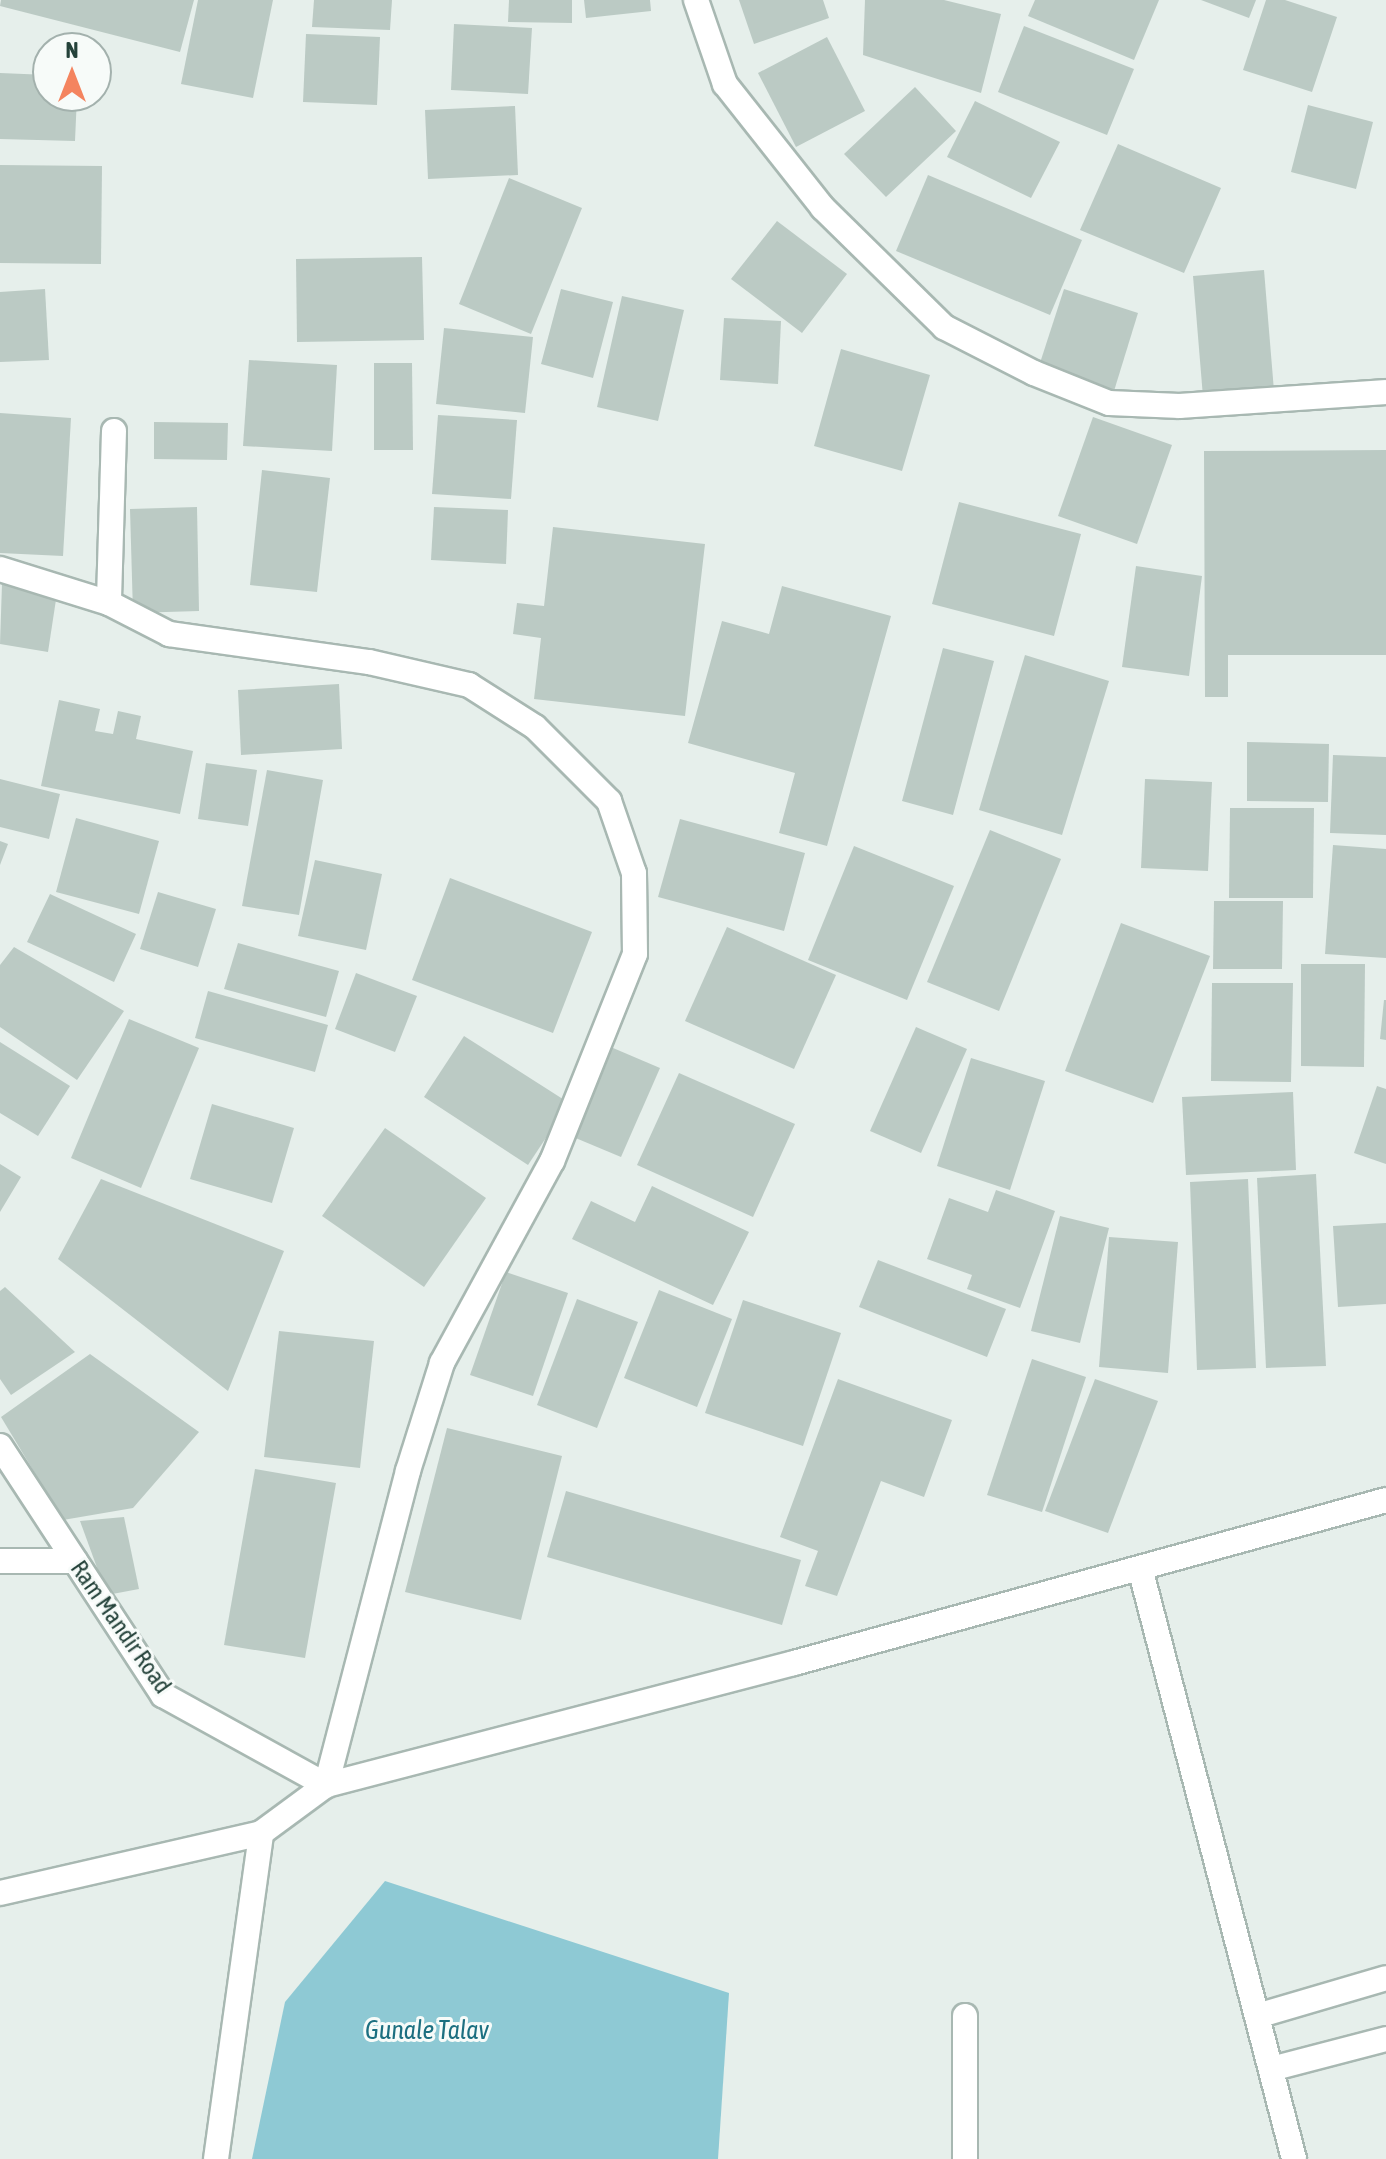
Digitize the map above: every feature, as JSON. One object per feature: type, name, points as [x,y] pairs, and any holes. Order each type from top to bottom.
[{"type":"street","points":[[696,0],[725,84],[823,208],[944,327],[1034,373],[1109,403],[1180,406],[1386,392]]},
{"type":"street","points":[[109,603],[114,431]]},
{"type":"street","points":[[0,569],[109,603],[169,634],[369,662],[469,685],[535,727],[609,801],[634,873],[635,954],[552,1161],[442,1363],[408,1471],[326,1785]]},
{"type":"street","name":"Ram Mandir Road","points":[[0,1446],[163,1695],[326,1785]]},
{"type":"street","points":[[0,1893],[261,1833],[326,1785],[1386,1500]]},
{"type":"street","points":[[0,1561],[75,1561]]},
{"type":"street","points":[[1140,1568],[1294,2159]]},
{"type":"street","points":[[216,2159],[261,1833]]},
{"type":"street","points":[[1257,2016],[1386,1978]]},
{"type":"street","points":[[965,2016],[965,2159]]},
{"type":"street","points":[[1271,2069],[1386,2039]]},
{"type":"water","name":"Gunale Talav","points":[[385,1881],[729,1993],[718,2159],[252,2159],[285,2002]]},
{"type":"building","points":[[1,0],[194,0],[180,52],[112,35],[112,32],[0,6]]},
{"type":"building","points":[[198,0],[273,0],[253,98],[181,84]]},
{"type":"building","points":[[314,0],[392,0],[390,30],[312,27]]},
{"type":"building","points":[[509,0],[572,0],[572,23],[508,22]]},
{"type":"building","points":[[584,0],[650,0],[651,11],[586,18]]},
{"type":"building","points":[[739,0],[823,0],[829,18],[754,44]]},
{"type":"building","points":[[865,0],[944,0],[1001,14],[981,93],[863,55]]},
{"type":"building","points":[[1035,0],[1159,0],[1134,60],[1028,16]]},
{"type":"building","points":[[1201,0],[1256,0],[1249,18]]},
{"type":"building","points":[[1266,0],[1285,0],[1337,17],[1312,92],[1243,70]]},
{"type":"building","points":[[454,24],[532,28],[528,94],[451,90]]},
{"type":"building","points":[[1024,26],[1134,69],[1107,135],[998,92]]},
{"type":"building","points":[[306,34],[380,37],[377,105],[303,102]]},
{"type":"building","points":[[827,37],[865,111],[796,147],[758,73]]},
{"type":"building","points":[[0,73],[32,74],[32,112],[76,112],[75,141],[0,139]]},
{"type":"building","points":[[915,87],[956,131],[886,197],[844,154]]},
{"type":"building","points":[[975,101],[1060,142],[1031,198],[947,157]]},
{"type":"building","points":[[1308,105],[1373,122],[1356,189],[1291,172]]},
{"type":"building","points":[[515,106],[518,175],[428,179],[425,110]]},
{"type":"building","points":[[1118,144],[1221,188],[1184,273],[1080,230]]},
{"type":"building","points":[[0,165],[102,166],[101,264],[0,263]]},
{"type":"building","points":[[928,175],[1082,240],[1050,315],[896,251]]},
{"type":"building","points":[[509,178],[582,208],[531,334],[459,304]]},
{"type":"building","points":[[777,221],[847,274],[802,333],[731,279]]},
{"type":"building","points":[[422,257],[424,340],[297,342],[296,259]]},
{"type":"building","points":[[1264,270],[1274,391],[1203,397],[1193,276]]},
{"type":"building","points":[[45,289],[49,360],[0,362],[0,292]]},
{"type":"building","points":[[561,289],[613,302],[593,378],[541,364]]},
{"type":"building","points":[[1064,289],[1138,313],[1114,391],[1039,366]]},
{"type":"building","points":[[622,296],[684,310],[658,421],[597,407]]},
{"type":"building","points":[[724,318],[781,321],[778,384],[720,380]]},
{"type":"building","points":[[444,328],[533,337],[525,413],[436,404]]},
{"type":"building","points":[[841,349],[930,375],[902,471],[814,446]]},
{"type":"building","points":[[249,360],[337,365],[332,451],[243,446]]},
{"type":"building","points":[[374,363],[412,363],[413,450],[374,450]]},
{"type":"building","points":[[0,413],[71,418],[63,556],[0,553]]},
{"type":"building","points":[[438,415],[517,420],[511,499],[432,494]]},
{"type":"building","points":[[1093,417],[1172,445],[1137,544],[1058,516]]},
{"type":"building","points":[[154,422],[228,423],[227,460],[154,459]]},
{"type":"building","points":[[1386,450],[1386,655],[1228,655],[1228,697],[1205,697],[1204,451]]},
{"type":"building","points":[[262,470],[330,478],[317,592],[250,585]]},
{"type":"building","points":[[959,502],[1081,534],[1054,636],[932,604]]},
{"type":"building","points":[[197,507],[199,611],[133,613],[130,509]]},
{"type":"building","points":[[434,507],[508,510],[506,564],[431,560]]},
{"type":"building","points":[[553,527],[705,544],[685,716],[534,699],[541,638],[513,634],[517,603],[544,606]]},
{"type":"building","points":[[1136,566],[1202,576],[1189,676],[1122,667]]},
{"type":"building","points":[[2,584],[57,593],[48,652],[0,644]]},
{"type":"building","points":[[782,586],[891,616],[827,846],[779,833],[795,773],[688,743],[722,621],[769,634]]},
{"type":"building","points":[[943,648],[994,661],[953,815],[902,801]]},
{"type":"building","points":[[1025,655],[1109,681],[1062,835],[979,810]]},
{"type":"building","points":[[339,684],[342,749],[241,755],[238,690]]},
{"type":"building","points":[[59,700],[100,709],[95,731],[113,734],[118,711],[141,716],[136,739],[193,751],[180,814],[41,786]]},
{"type":"building","points":[[1247,742],[1329,744],[1328,802],[1247,801]]},
{"type":"building","points":[[1333,755],[1386,757],[1386,835],[1330,833]]},
{"type":"building","points":[[206,763],[257,770],[248,826],[198,819]]},
{"type":"building","points":[[267,770],[323,780],[299,915],[242,906]]},
{"type":"building","points":[[0,779],[60,794],[49,839],[0,827]]},
{"type":"building","points":[[1145,779],[1212,782],[1208,871],[1141,868]]},
{"type":"building","points":[[1230,808],[1314,808],[1313,898],[1229,898]]},
{"type":"building","points":[[76,818],[159,841],[139,914],[56,892]]},
{"type":"building","points":[[680,819],[805,853],[784,931],[658,897]]},
{"type":"building","points":[[990,830],[1061,859],[999,1011],[927,982]]},
{"type":"building","points":[[0,841],[8,844],[0,865]]},
{"type":"building","points":[[1333,845],[1386,849],[1386,958],[1325,954]]},
{"type":"building","points":[[854,846],[954,886],[907,1000],[808,960]]},
{"type":"building","points":[[315,860],[382,874],[366,950],[298,936]]},
{"type":"building","points":[[450,878],[592,932],[553,1033],[412,980]]},
{"type":"building","points":[[158,892],[216,909],[198,967],[140,949]]},
{"type":"building","points":[[50,894],[136,934],[114,982],[27,942]]},
{"type":"building","points":[[1214,901],[1283,901],[1282,969],[1213,969]]},
{"type":"building","points":[[1121,923],[1210,956],[1153,1103],[1065,1071]]},
{"type":"building","points":[[727,927],[836,975],[794,1069],[685,1021]]},
{"type":"building","points":[[238,943],[339,971],[326,1017],[224,989]]},
{"type":"building","points":[[14,947],[124,1011],[77,1080],[0,1027],[0,965]]},
{"type":"building","points":[[1301,964],[1365,964],[1364,1067],[1301,1066]]},
{"type":"building","points":[[356,973],[417,996],[395,1052],[335,1029]]},
{"type":"building","points":[[1212,983],[1293,983],[1291,1082],[1211,1081]]},
{"type":"building","points":[[208,991],[328,1025],[315,1072],[195,1038]]},
{"type":"building","points":[[1386,1000],[1386,1040],[1380,1039]]},
{"type":"building","points":[[129,1019],[199,1048],[141,1188],[71,1158]]},
{"type":"building","points":[[916,1027],[967,1049],[921,1153],[870,1131]]},
{"type":"building","points":[[464,1036],[569,1103],[528,1165],[424,1097]]},
{"type":"building","points":[[0,1042],[70,1086],[38,1136],[0,1113]]},
{"type":"building","points":[[606,1045],[660,1068],[621,1157],[566,1134]]},
{"type":"building","points":[[971,1058],[1045,1081],[1010,1190],[937,1166]]},
{"type":"building","points":[[679,1073],[795,1124],[753,1217],[637,1165]]},
{"type":"building","points":[[1377,1086],[1386,1089],[1386,1164],[1354,1153]]},
{"type":"building","points":[[1293,1092],[1296,1170],[1186,1175],[1182,1097]]},
{"type":"building","points":[[212,1104],[294,1128],[272,1203],[190,1179]]},
{"type":"building","points":[[385,1128],[486,1198],[424,1287],[322,1216]]},
{"type":"building","points":[[0,1164],[21,1177],[0,1212]]},
{"type":"building","points":[[1316,1174],[1326,1366],[1266,1368],[1257,1178]]},
{"type":"building","points":[[101,1179],[284,1251],[228,1391],[58,1259]]},
{"type":"building","points":[[1248,1179],[1256,1368],[1197,1370],[1190,1182]]},
{"type":"building","points":[[652,1186],[749,1232],[713,1305],[572,1239],[591,1201],[635,1222]]},
{"type":"building","points":[[996,1190],[1055,1211],[1020,1308],[967,1289],[972,1275],[927,1259],[949,1198],[988,1212]]},
{"type":"building","points":[[1060,1216],[1109,1228],[1080,1343],[1031,1331]]},
{"type":"building","points":[[1386,1223],[1386,1304],[1338,1307],[1333,1226]]},
{"type":"building","points":[[1109,1237],[1178,1242],[1168,1373],[1099,1367]]},
{"type":"building","points":[[878,1260],[1006,1309],[987,1357],[859,1307]]},
{"type":"building","points":[[506,1272],[568,1293],[533,1396],[470,1375]]},
{"type":"building","points":[[5,1287],[75,1352],[11,1395],[0,1379],[0,1291]]},
{"type":"building","points":[[659,1290],[732,1319],[697,1407],[624,1378]]},
{"type":"building","points":[[577,1299],[638,1322],[597,1428],[537,1405]]},
{"type":"building","points":[[743,1300],[841,1333],[803,1446],[705,1413]]},
{"type":"building","points":[[279,1331],[374,1341],[360,1468],[264,1457]]},
{"type":"building","points":[[90,1354],[199,1432],[133,1508],[63,1520],[1,1417]]},
{"type":"building","points":[[1032,1359],[1086,1377],[1042,1512],[987,1495]]},
{"type":"building","points":[[838,1379],[952,1420],[924,1497],[881,1481],[837,1596],[805,1586],[818,1551],[780,1537]]},
{"type":"building","points":[[1095,1379],[1158,1401],[1108,1533],[1045,1511]]},
{"type":"building","points":[[447,1428],[562,1456],[521,1620],[405,1592]]},
{"type":"building","points":[[255,1469],[336,1483],[305,1658],[224,1645]]},
{"type":"building","points":[[566,1491],[801,1560],[782,1625],[547,1557]]},
{"type":"building","points":[[124,1517],[139,1589],[107,1595],[80,1521]]}]
